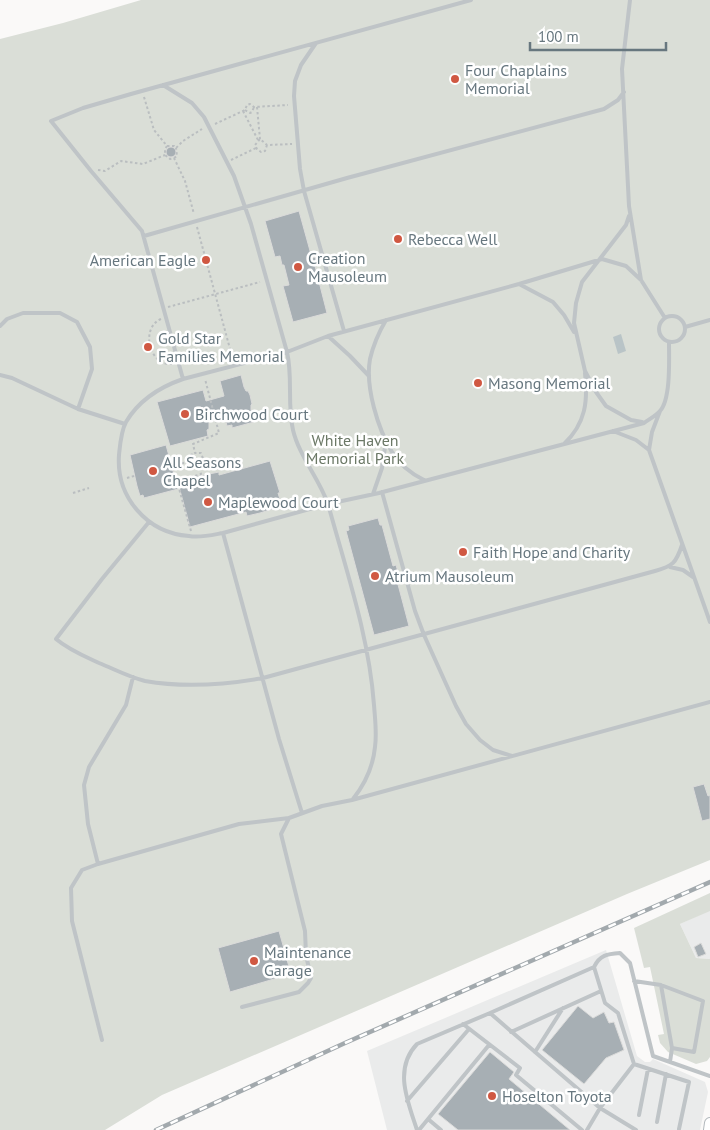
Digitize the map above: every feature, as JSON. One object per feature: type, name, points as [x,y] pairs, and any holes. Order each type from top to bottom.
[{"type":"street","points":[[709,1130],[710,1123]]},
{"type":"lane","points":[[183,379],[144,236],[51,121],[83,108],[163,84],[471,0]]},
{"type":"lane","points":[[630,0],[622,69],[630,214],[641,280]]},
{"type":"lane","points":[[316,43],[301,66],[295,81],[298,143],[304,191],[344,331]]},
{"type":"lane","points":[[163,84],[192,103],[204,116],[234,176],[246,207],[290,362],[289,397],[293,430],[306,461],[323,489],[368,650],[373,696],[375,746],[371,767],[361,788],[352,800]]},
{"type":"lane","points":[[144,236],[604,109],[618,100],[624,92]]},
{"type":"lane","points":[[563,445],[575,434],[588,395],[585,370],[574,323],[576,303],[582,282],[602,259],[626,225],[630,214]]},
{"type":"lane","points":[[661,410],[644,423],[207,536],[172,533],[149,522],[130,502],[121,479],[119,465],[120,445],[125,424],[136,408],[155,392],[183,379],[235,367],[287,352],[344,331],[519,284],[602,259],[626,266],[641,280],[664,318]]},
{"type":"lane","points":[[519,284],[553,302],[564,315],[576,335]]},
{"type":"lane","points":[[0,326],[7,320],[23,313],[60,313],[77,322],[90,346],[92,369],[78,409]]},
{"type":"lane","points":[[673,316],[681,320],[685,327],[684,335],[681,339],[674,342],[669,342],[662,338],[658,330],[664,318],[673,316]]},
{"type":"lane","points":[[386,320],[379,332],[370,360],[369,385],[386,440],[393,454],[414,475],[424,480]]},
{"type":"lane","points":[[685,327],[710,320]]},
{"type":"lane","points":[[328,336],[370,377]]},
{"type":"lane","points":[[669,342],[669,380],[661,410],[652,432],[649,450],[710,622]]},
{"type":"lane","points":[[585,370],[596,392],[606,406],[631,420],[644,423]]},
{"type":"lane","points":[[0,375],[12,378],[78,409],[125,424]]},
{"type":"lane","points":[[613,431],[636,440],[649,450]]},
{"type":"lane","points":[[373,494],[382,468],[386,440]]},
{"type":"lane","points":[[382,492],[415,611],[456,706],[466,724],[480,740],[494,750],[512,756]]},
{"type":"lane","points":[[149,522],[102,578],[56,639],[67,648],[133,677],[195,686],[235,683],[263,678],[670,567],[683,570],[694,578]]},
{"type":"lane","points":[[223,533],[284,758],[302,813]]},
{"type":"lane","points":[[670,567],[678,558],[682,545]]},
{"type":"lane","points":[[98,864],[88,824],[84,785],[90,767],[126,705],[133,677]]},
{"type":"lane","points":[[102,1040],[72,920],[71,888],[82,870],[239,824],[289,818],[322,806],[352,800],[710,702]]},
{"type":"lane","points":[[242,1006],[299,992],[311,978],[306,955],[305,931],[282,834],[289,818]]},
{"type":"lane","points":[[489,1045],[418,1130],[404,1090],[404,1080],[411,1051],[417,1044],[594,968],[599,959],[610,954],[620,953],[630,963],[653,1056],[710,1076]]},
{"type":"lane","points":[[594,968],[605,1003],[618,1013],[634,1064]]},
{"type":"lane","points":[[634,982],[661,985],[703,1001],[694,1052],[672,1048]]},
{"type":"lane","points":[[661,985],[672,1048],[670,1062]]},
{"type":"lane","points":[[511,1032],[601,991]]},
{"type":"lane","points":[[535,1052],[563,1008]]},
{"type":"lane","points":[[490,1013],[600,1108],[636,1130]]},
{"type":"lane","points":[[463,1024],[520,1068],[516,1075],[582,1130]]},
{"type":"lane","points":[[408,1100],[469,1029]]},
{"type":"lane","points":[[634,1064],[689,1082],[679,1129]]},
{"type":"lane","points":[[587,1130],[600,1108],[634,1064]]},
{"type":"lane","points":[[639,1115],[648,1069]]},
{"type":"lane","points":[[657,1122],[666,1074]]},
{"type":"lane","points":[[428,1119],[441,1130]]},
{"type":"path","points":[[143,90],[154,130],[167,146]]},
{"type":"path","points":[[213,125],[244,110],[250,104],[256,107],[295,104]]},
{"type":"path","points":[[244,110],[250,113],[256,107]]},
{"type":"path","points":[[256,107],[259,140],[255,145],[256,148]]},
{"type":"path","points":[[244,110],[259,140],[267,146],[298,143]]},
{"type":"path","points":[[176,148],[183,141],[204,128]]},
{"type":"path","points":[[167,146],[174,146],[176,148]]},
{"type":"path","points":[[165,155],[167,146]]},
{"type":"path","points":[[256,148],[262,152],[265,151],[267,146]]},
{"type":"path","points":[[174,158],[177,156],[176,148]]},
{"type":"path","points":[[227,162],[256,148]]},
{"type":"path","points":[[91,172],[105,171],[121,161],[143,164],[165,155]]},
{"type":"path","points":[[165,155],[174,158]]},
{"type":"path","points":[[174,158],[185,181],[194,217]]},
{"type":"path","points":[[196,225],[235,367]]},
{"type":"path","points":[[164,308],[267,280]]},
{"type":"path","points":[[166,317],[156,321],[151,330],[149,342],[152,352],[159,361],[168,365],[179,364]]},
{"type":"path","points":[[196,453],[193,443],[220,433],[204,374]]},
{"type":"path","points":[[196,453],[201,453],[204,461],[194,466],[191,461],[191,454],[196,453]]},
{"type":"path","points":[[172,466],[191,461]]},
{"type":"path","points":[[192,536],[178,485],[184,483],[183,480],[201,474],[198,465]]},
{"type":"path","points":[[125,478],[134,476]]},
{"type":"path","points":[[73,493],[89,488]]},
{"type":"shaded area","points":[[621,334],[626,351],[618,354],[613,337]]},
{"type":"shaded area","points":[[710,911],[710,959],[696,958],[680,924]]},
{"type":"shaded area","points":[[606,950],[637,1056],[645,1062],[650,1062],[653,1059],[705,1082],[708,1092],[700,1130],[387,1130],[367,1051]]},
{"type":"green space","name":"White Haven Memorial Park","points":[[141,0],[710,0],[710,860],[162,1095],[105,1130],[0,1130],[0,39]]},
{"type":"green space","points":[[710,893],[710,911],[680,924],[696,958],[710,959],[710,1057],[707,1061],[696,1064],[668,1052],[660,1043],[658,1035],[664,1034],[650,967],[644,968],[634,928]]},
{"type":"building","points":[[171,147],[176,152],[171,157],[166,152]]},
{"type":"building","name":"Creation Mausoleum","points":[[299,211],[312,258],[316,257],[318,265],[315,266],[327,313],[293,322],[283,286],[289,285],[284,265],[282,265],[280,256],[275,257],[265,221]]},
{"type":"building","points":[[241,375],[244,387],[250,395],[254,422],[232,428],[232,425],[227,426],[224,414],[209,418],[208,436],[170,446],[157,402],[203,390],[206,401],[224,396],[220,381]]},
{"type":"building","name":"All Seasons Chapel","points":[[166,445],[178,489],[144,498],[143,495],[140,496],[130,455]]},
{"type":"building","points":[[270,461],[282,506],[247,516],[246,512],[190,527],[178,483],[199,476],[219,472],[219,475]]},
{"type":"building","name":"Atrium Mausoleum","points":[[378,518],[380,525],[382,525],[393,566],[396,565],[398,572],[395,573],[409,626],[374,635],[346,531],[349,530],[348,526]]},
{"type":"building","points":[[704,784],[708,796],[710,795],[710,819],[702,821],[693,787]]},
{"type":"building","name":"Maintenance Garage","points":[[279,931],[291,974],[230,992],[218,948]]},
{"type":"building","points":[[701,943],[706,954],[698,957],[694,947]]},
{"type":"building","points":[[578,1006],[593,1018],[604,1012],[609,1023],[614,1022],[624,1050],[606,1058],[584,1084],[542,1050]]},
{"type":"building","name":"Hoselton Toyota","points":[[490,1052],[514,1072],[509,1079],[570,1130],[458,1130],[438,1114]]},
{"type":"railway","points":[[156,1130],[345,1043],[710,882]]},
{"type":"place","name":"Four Chaplains Memorial","points":[[455,79]]},
{"type":"place","name":"Rebecca Well","points":[[398,239]]},
{"type":"place","name":"American Eagle","points":[[206,260]]},
{"type":"place","name":"Creation Mausoleum","points":[[298,267]]},
{"type":"place","name":"Gold Star Families Memorial","points":[[148,347]]},
{"type":"place","name":"Masong Memorial","points":[[478,383]]},
{"type":"place","name":"Birchwood Court","points":[[185,414]]},
{"type":"place","name":"All Seasons Chapel","points":[[153,471]]},
{"type":"place","name":"Maplewood Court","points":[[208,502]]},
{"type":"place","name":"Faith Hope and Charity","points":[[463,552]]},
{"type":"place","name":"Atrium Mausoleum","points":[[375,576]]},
{"type":"place","name":"Maintenance Garage","points":[[254,961]]},
{"type":"place","name":"Hoselton Toyota","points":[[492,1096]]}]
